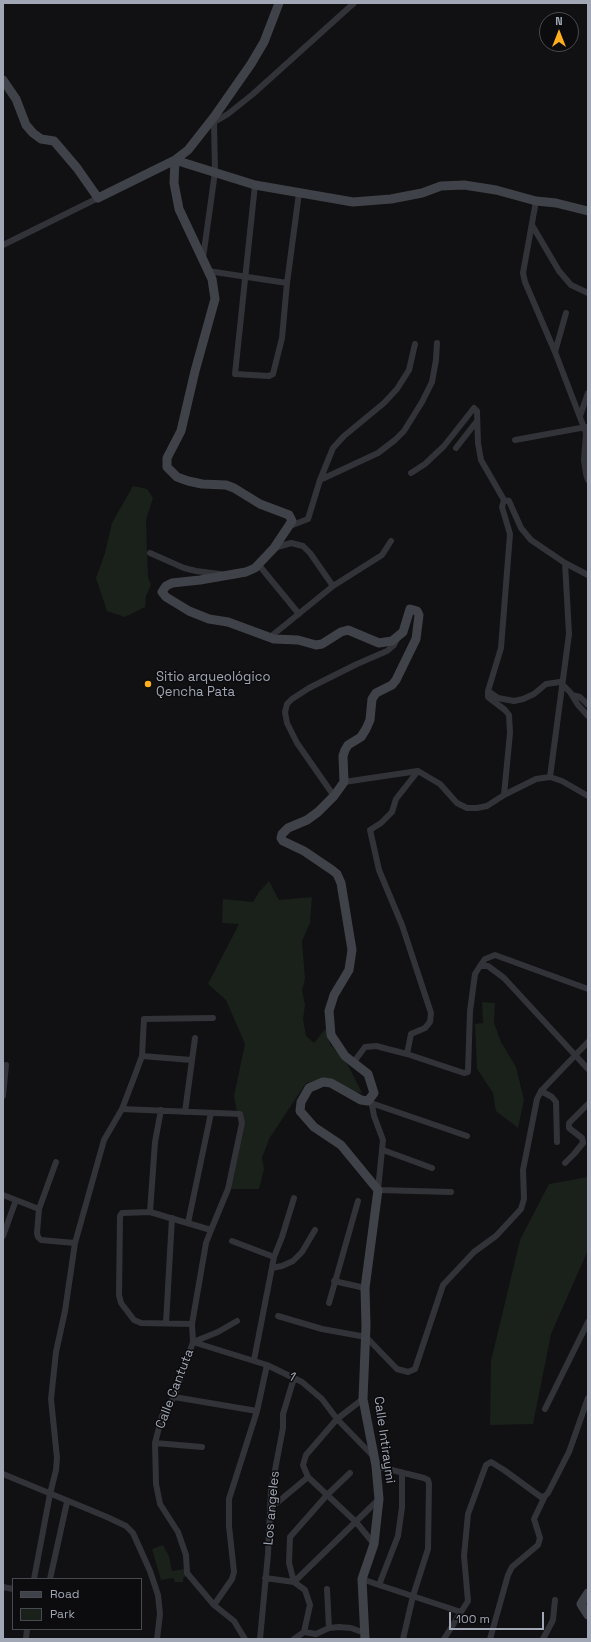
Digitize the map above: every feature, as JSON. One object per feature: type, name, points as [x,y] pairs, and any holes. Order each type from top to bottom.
[{"type":"main road","points":[[3,80],[16,99],[26,125],[37,136],[54,141],[77,168],[98,198],[175,160],[188,150],[210,124],[257,54],[279,3]]},
{"type":"main road","points":[[175,160],[256,185],[353,202],[391,199],[422,193],[441,186],[464,185],[496,190],[536,201],[556,203],[588,212]]},
{"type":"main road","points":[[175,160],[174,182],[179,209],[212,279],[215,299],[194,371],[181,431],[167,458],[167,467],[177,477],[188,481],[202,484],[226,485],[234,488],[260,504],[289,515],[292,521],[274,548],[255,568],[240,573],[172,583],[166,586],[162,592],[166,597],[209,620],[228,622],[269,638],[322,644],[340,632],[348,630],[380,643],[392,641],[398,638],[402,632],[410,609],[417,611],[419,615],[419,627],[416,639],[407,660],[392,685],[376,692],[372,698],[370,720],[366,729],[361,737],[348,745],[345,750],[343,756],[344,782],[334,796],[307,820],[288,828],[282,834],[281,838],[283,841],[304,852],[332,870],[341,883],[352,950],[352,963],[334,995],[329,1022],[331,1035],[345,1056],[368,1074],[373,1085],[373,1096],[370,1103],[361,1100],[331,1083],[323,1082],[308,1088],[301,1102],[300,1111],[314,1127],[341,1145],[378,1193]]},
{"type":"main road","name":"Calle Intiraymi","points":[[365,1637],[362,1580],[374,1544],[379,1499],[372,1458],[371,1432],[363,1399],[366,1336],[365,1288],[378,1193]]},
{"type":"main road","points":[[588,1593],[581,1604],[588,1616]]},
{"type":"street","points":[[203,260],[215,172],[210,124],[228,114],[253,94],[354,3]]},
{"type":"street","points":[[256,185],[235,374],[269,376],[273,374],[282,338],[287,283],[299,193]]},
{"type":"street","points":[[3,245],[98,198]]},
{"type":"street","points":[[536,201],[523,273],[525,282],[580,416],[586,427],[584,460],[588,480]]},
{"type":"street","points":[[532,226],[559,271],[571,285],[588,293]]},
{"type":"street","points":[[208,272],[287,283]]},
{"type":"street","points":[[555,352],[566,313]]},
{"type":"street","points":[[320,480],[378,453],[395,440],[404,430],[422,402],[432,382],[437,343]]},
{"type":"street","points":[[290,526],[308,519],[320,480],[333,448],[344,436],[384,403],[397,389],[409,370],[415,344]]},
{"type":"street","points":[[580,416],[588,393]]},
{"type":"street","points":[[411,473],[425,464],[444,446],[472,408],[477,411],[481,460],[504,500],[509,501],[521,528],[531,540],[565,563],[588,575]]},
{"type":"street","points":[[456,448],[477,420]]},
{"type":"street","points":[[515,440],[586,427]]},
{"type":"street","points":[[504,500],[502,507],[510,534],[501,648],[488,691],[488,697],[509,715],[510,733],[504,795]]},
{"type":"street","points":[[269,638],[333,586],[382,555],[391,541]]},
{"type":"street","points":[[274,548],[291,543],[304,546],[333,586]]},
{"type":"street","points":[[150,553],[196,571],[219,574],[240,573]]},
{"type":"street","points":[[550,777],[564,684],[569,634],[565,563]]},
{"type":"street","points":[[258,564],[298,614]]},
{"type":"street","points":[[334,796],[297,744],[287,723],[285,712],[287,704],[308,688],[357,664],[387,652],[398,638]]},
{"type":"street","points":[[488,691],[498,698],[514,701],[523,700],[534,694],[546,684],[553,682],[564,684],[588,716]]},
{"type":"street","points":[[572,695],[580,697],[588,705]]},
{"type":"street","points":[[407,1054],[411,1034],[425,1028],[430,1022],[431,1013],[402,925],[379,870],[370,830],[381,823],[392,812],[396,799],[418,771]]},
{"type":"street","points":[[344,782],[418,771],[440,784],[457,803],[467,808],[487,806],[504,795],[536,779],[550,777],[562,781],[587,794]]},
{"type":"street","points":[[353,1063],[365,1047],[376,1046],[407,1054],[464,1073],[468,1072],[470,1012],[475,974],[485,959],[495,955],[588,989]]},
{"type":"street","points":[[480,966],[488,966],[504,978],[576,1054],[588,1069]]},
{"type":"street","points":[[34,1578],[56,1470],[57,1458],[51,1399],[56,1352],[65,1311],[75,1243],[104,1140],[122,1109],[142,1056],[144,1020],[213,1018]]},
{"type":"street","points":[[184,1112],[195,1038]]},
{"type":"street","points":[[278,1316],[322,1328],[366,1336],[398,1369],[408,1372],[415,1369],[443,1285],[474,1252],[496,1236],[521,1209],[524,1199],[523,1170],[537,1099],[541,1092],[588,1042]]},
{"type":"street","points":[[142,1056],[191,1060]]},
{"type":"street","points":[[3,1096],[6,1065]]},
{"type":"street","points":[[541,1092],[552,1097],[556,1102],[557,1142]]},
{"type":"street","points":[[370,1103],[467,1136]]},
{"type":"street","points":[[370,1103],[383,1140],[378,1193],[450,1192]]},
{"type":"street","points":[[565,1163],[583,1143],[582,1138],[569,1128],[569,1123],[588,1104]]},
{"type":"street","points":[[122,1109],[211,1113],[188,1223]]},
{"type":"street","points":[[150,1212],[154,1156],[161,1110]]},
{"type":"street","name":"Calle Cantuta","points":[[211,1113],[240,1114],[242,1123],[228,1189],[206,1243],[192,1324],[193,1342],[174,1397],[162,1416],[156,1443],[156,1484],[160,1504],[178,1532],[186,1555],[187,1573],[214,1605],[234,1620],[245,1639]]},
{"type":"street","points":[[383,1150],[432,1168]]},
{"type":"street","points":[[56,1162],[39,1209],[38,1237],[41,1240],[75,1243]]},
{"type":"street","points":[[3,1195],[39,1209]]},
{"type":"street","points":[[254,1360],[274,1257],[294,1198]]},
{"type":"street","points":[[3,1236],[16,1200]]},
{"type":"street","points":[[329,1303],[334,1281],[358,1201]]},
{"type":"street","points":[[192,1324],[141,1323],[134,1320],[121,1303],[119,1294],[120,1216],[125,1212],[150,1212],[211,1230]]},
{"type":"street","points":[[166,1323],[172,1218]]},
{"type":"street","points":[[272,1268],[282,1266],[293,1261],[302,1252],[315,1230]]},
{"type":"street","points":[[232,1241],[274,1257]]},
{"type":"street","points":[[334,1281],[365,1288]]},
{"type":"street","points":[[193,1342],[218,1332],[237,1321]]},
{"type":"street","points":[[545,1409],[588,1322]]},
{"type":"street","name":"1","points":[[193,1342],[254,1360],[283,1371],[302,1382],[322,1399],[372,1458]]},
{"type":"street","points":[[214,1605],[232,1579],[234,1572],[229,1526],[229,1499],[257,1411],[267,1365]]},
{"type":"street","name":"Los angeles","points":[[260,1639],[272,1507],[271,1491],[283,1428],[283,1414],[294,1378]]},
{"type":"street","points":[[174,1397],[257,1411]]},
{"type":"street","points":[[490,1639],[508,1575],[512,1567],[538,1545],[540,1538],[534,1519],[569,1452],[588,1398]]},
{"type":"street","points":[[363,1399],[338,1418],[306,1456],[303,1466],[308,1477],[356,1522],[374,1544]]},
{"type":"street","points":[[156,1443],[202,1448]]},
{"type":"street","points":[[372,1458],[402,1473],[424,1478],[428,1480],[429,1484],[428,1549],[413,1596],[403,1639]]},
{"type":"street","points":[[444,1639],[468,1601],[464,1556],[468,1514],[487,1463],[491,1462],[541,1496],[545,1496]]},
{"type":"street","points":[[294,1582],[289,1563],[290,1536],[327,1495],[350,1473]]},
{"type":"street","points":[[379,1585],[398,1536],[402,1507],[402,1473]]},
{"type":"street","points":[[3,1474],[67,1502],[107,1517],[126,1526],[133,1533],[150,1571],[158,1595],[160,1614],[157,1639]]},
{"type":"street","points":[[272,1507],[308,1477]]},
{"type":"street","points":[[294,1582],[379,1499]]},
{"type":"street","points":[[50,1578],[67,1502]]},
{"type":"street","points":[[266,1578],[294,1582],[305,1590],[310,1605],[304,1632],[294,1639]]},
{"type":"street","points":[[362,1580],[461,1612]]},
{"type":"street","points":[[327,1589],[330,1628]]},
{"type":"street","points":[[544,1639],[553,1620],[555,1600]]},
{"type":"street","points":[[304,1632],[316,1634],[330,1628],[339,1627],[351,1628],[362,1632],[365,1637]]},
{"type":"green space","points":[[133,486],[147,489],[153,498],[146,520],[148,577],[151,585],[146,596],[145,607],[125,617],[107,611],[96,578],[105,553],[112,523]]},
{"type":"green space","points":[[269,881],[279,900],[312,897],[310,923],[302,941],[305,979],[302,990],[305,1005],[303,1019],[306,1036],[314,1043],[327,1027],[330,1044],[348,1065],[362,1093],[353,1092],[335,1080],[327,1078],[306,1083],[269,1139],[262,1158],[264,1169],[259,1189],[228,1189],[240,1129],[234,1096],[245,1044],[226,1000],[208,984],[239,924],[222,923],[223,899],[253,902],[259,892]]},
{"type":"green space","points":[[482,1002],[495,1003],[494,1023],[501,1042],[516,1067],[524,1100],[518,1128],[496,1111],[493,1093],[477,1069],[475,1024],[483,1023]]},
{"type":"green space","points":[[588,1177],[588,1250],[551,1334],[533,1424],[490,1425],[491,1361],[520,1240],[549,1184]]},
{"type":"green space","points":[[163,1545],[169,1556],[172,1571],[185,1569],[186,1576],[183,1578],[183,1582],[175,1582],[173,1578],[161,1580],[152,1549]]},
{"type":"place","name":"Sitio arqueológico Qencha Pata","points":[[148,684]]}]
